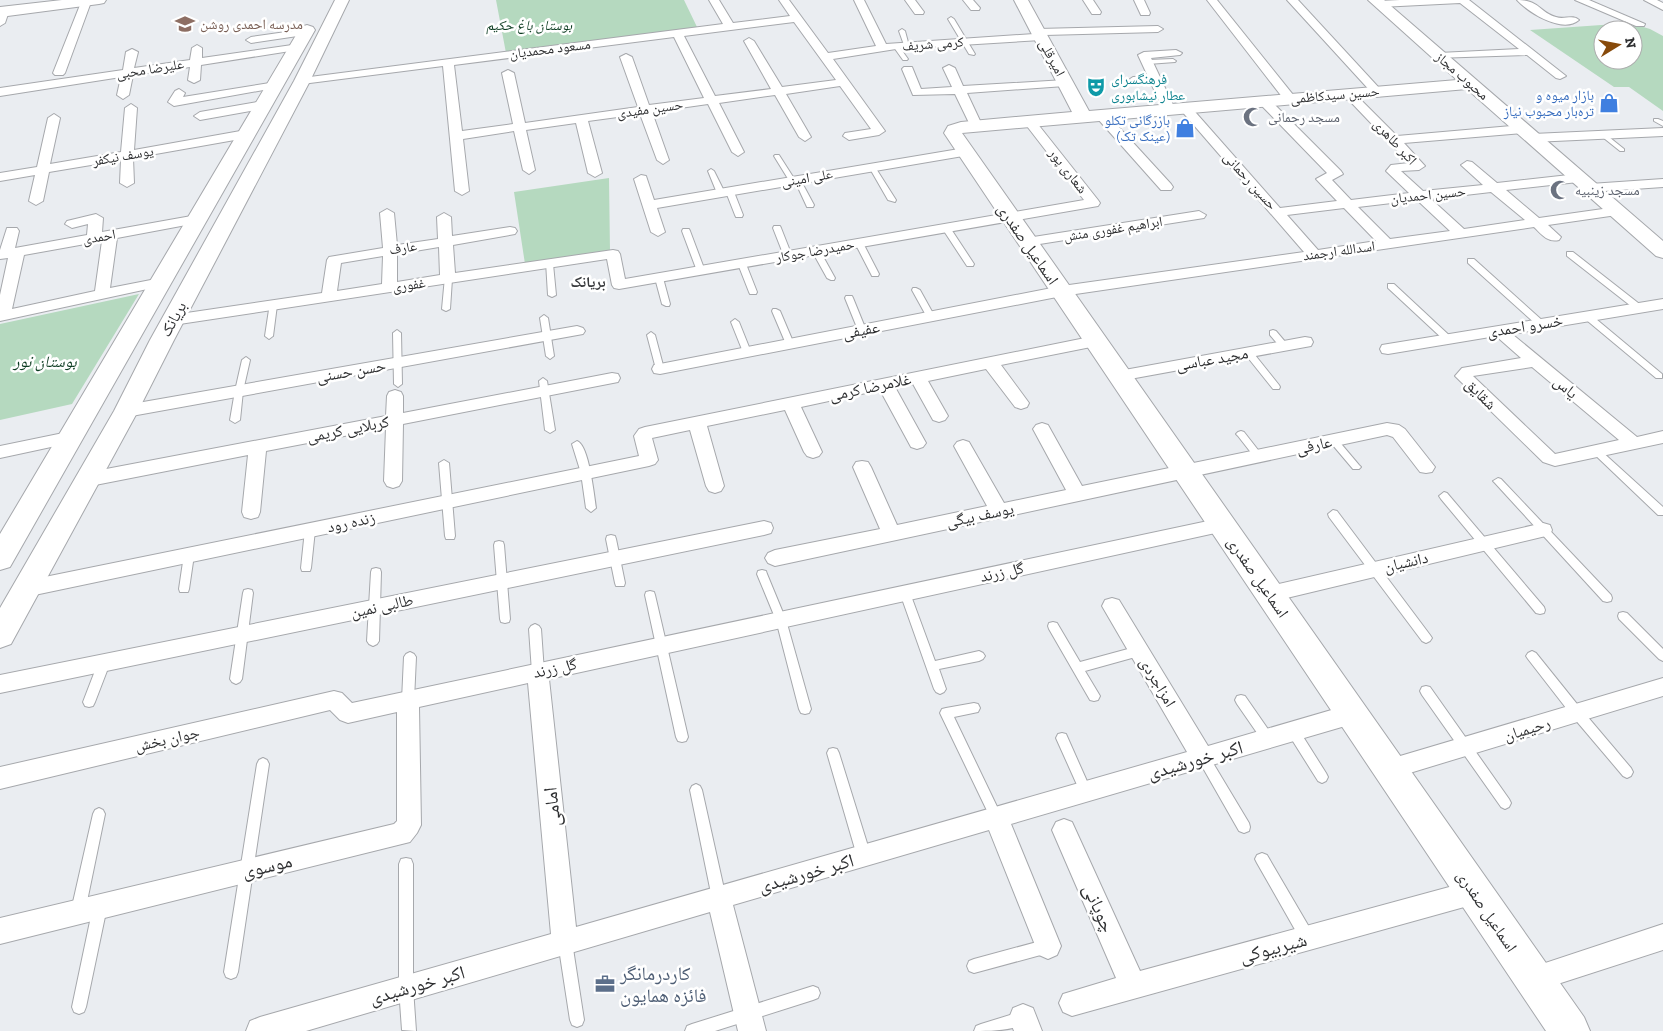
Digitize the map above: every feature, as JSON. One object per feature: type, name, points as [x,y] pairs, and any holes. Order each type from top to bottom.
[{"type":"main road","name":"بریانک","points":[[0,559],[73,437],[262,105],[303,39],[322,0]]},
{"type":"main road","name":"بریانک","points":[[0,635],[85,480],[126,410],[302,81],[342,0]]},
{"type":"main road","name":"امیرقلی","points":[[1021,0],[1083,116]]},
{"type":"main road","points":[[1,15],[70,2],[92,1]]},
{"type":"main road","name":"محبوب مجاز","points":[[1377,2],[1663,252]]},
{"type":"main road","name":"حسین سیدکاظمی","points":[[967,135],[1028,121],[1471,84]]},
{"type":"main road","points":[[246,134],[274,133]]},
{"type":"main road","name":"اسماعیل صفدری","points":[[967,135],[1010,217],[1570,1031]]},
{"type":"street","points":[[714,0],[730,27]]},
{"type":"street","points":[[784,0],[879,130],[849,136]]},
{"type":"street","points":[[859,0],[882,48]]},
{"type":"street","points":[[910,0],[919,12]]},
{"type":"street","points":[[1088,0],[1096,12]]},
{"type":"street","points":[[1039,34],[1155,25],[1138,0]]},
{"type":"street","points":[[1212,0],[1290,99]]},
{"type":"street","points":[[1292,0],[1377,92]]},
{"type":"street","points":[[1377,2],[1463,0],[1560,76]]},
{"type":"street","points":[[1522,0],[1555,21],[1574,20]]},
{"type":"street","points":[[1580,0],[1630,20]]},
{"type":"street","points":[[1649,0],[1663,7]]},
{"type":"street","points":[[56,83],[92,1]]},
{"type":"street","name":"مسعود محمدیان","points":[[302,81],[798,18]]},
{"type":"street","points":[[677,33],[738,152]]},
{"type":"street","name":"کرمی شریف","points":[[826,57],[882,48],[1039,34]]},
{"type":"street","points":[[251,40],[303,39]]},
{"type":"street","name":"علیرضا محبی","points":[[0,92],[196,62],[303,39]]},
{"type":"street","points":[[749,41],[805,137]]},
{"type":"street","points":[[577,46],[582,58]]},
{"type":"street","points":[[194,80],[197,48]]},
{"type":"street","points":[[123,95],[132,52]]},
{"type":"street","points":[[1440,56],[1530,52]]},
{"type":"street","name":"حسین رحمانی","points":[[1175,57],[1144,54],[1155,78],[1177,109],[1277,212],[1315,255]]},
{"type":"street","points":[[626,57],[664,160]]},
{"type":"street","points":[[448,62],[462,191]]},
{"type":"street","points":[[906,64],[915,92],[917,93],[1065,83]]},
{"type":"street","points":[[949,68],[960,90],[967,135]]},
{"type":"street","points":[[508,73],[529,170]]},
{"type":"street","name":"حسین مفیدی","points":[[455,136],[844,82]]},
{"type":"street","points":[[179,93],[174,102],[276,85]]},
{"type":"street","name":"اکبر طاهری","points":[[1349,94],[1420,166],[1396,168],[1394,171],[1421,196]]},
{"type":"street","points":[[1264,101],[1336,174],[1323,179],[1387,244]]},
{"type":"street","points":[[200,116],[262,105]]},
{"type":"street","points":[[127,183],[131,108]]},
{"type":"street","points":[[1102,115],[1166,188]]},
{"type":"street","points":[[36,201],[54,118]]},
{"type":"street","points":[[581,118],[595,174]]},
{"type":"street","name":"شعاری پور","points":[[1010,217],[1093,203],[1028,121]]},
{"type":"street","points":[[1394,140],[1528,134],[1663,132]]},
{"type":"street","name":"یوسف نیکفر","points":[[0,177],[246,134]]},
{"type":"street","name":"علی امینی","points":[[649,205],[872,168],[967,135]]},
{"type":"street","points":[[1467,165],[1554,237]]},
{"type":"street","points":[[641,179],[658,232]]},
{"type":"street","name":"حسین احمدیان","points":[[1277,212],[1495,187],[1584,183],[1663,183]]},
{"type":"street","points":[[1421,196],[1461,234]]},
{"type":"street","name":"اسدالله ارجمند","points":[[1062,292],[1617,211]]},
{"type":"street","points":[[387,213],[390,250],[389,288]]},
{"type":"street","name":"ابراهیم غفوری منش","points":[[1027,242],[1200,215]]},
{"type":"street","points":[[444,216],[448,279]]},
{"type":"street","name":"حمیدرضا جوکار","points":[[619,285],[1010,217]]},
{"type":"street","points":[[72,224],[96,218],[94,238]]},
{"type":"street","name":"احمدی","points":[[8,254],[197,218]]},
{"type":"street","name":"عارف","points":[[329,296],[334,260],[510,231]]},
{"type":"street","points":[[12,232],[2,316],[161,282]]},
{"type":"street","points":[[102,295],[110,235]]},
{"type":"street","name":"غفوری","points":[[173,320],[613,254],[619,285]]},
{"type":"street","name":"عفیفی","points":[[660,369],[1062,292]]},
{"type":"street","name":"خسرو احمدی","points":[[1388,349],[1663,304]]},
{"type":"street","name":"یاس","points":[[1499,330],[1633,443]]},
{"type":"street","name":"حسن حسنی","points":[[126,410],[577,331]]},
{"type":"street","name":"غلامرضا کرمی","points":[[645,433],[1095,341]]},
{"type":"street","name":"مجید عباسی","points":[[1119,376],[1305,342]]},
{"type":"street","name":"شقایق","points":[[1536,361],[1468,372],[1462,376],[1549,458],[1555,460],[1596,451]]},
{"type":"street","points":[[990,363],[1021,403]]},
{"type":"street","name":"کربلایی کریمی","points":[[85,480],[394,420],[543,386],[612,378]]},
{"type":"street","points":[[918,378],[939,416]]},
{"type":"street","points":[[885,384],[917,443]]},
{"type":"street","points":[[393,481],[396,390]]},
{"type":"street","points":[[791,404],[812,452]]},
{"type":"street","points":[[697,423],[715,486]]},
{"type":"street","points":[[1042,429],[1078,495]]},
{"type":"street","name":"عارفی","points":[[1186,472],[1387,429],[1393,429],[1399,433],[1426,467]]},
{"type":"street","name":"زنده رود","points":[[25,589],[649,460],[642,436],[645,433]]},
{"type":"street","points":[[0,452],[73,437]]},
{"type":"street","points":[[1596,451],[1663,437]]},
{"type":"street","points":[[963,446],[999,511]]},
{"type":"street","points":[[251,512],[258,447]]},
{"type":"street","points":[[862,467],[892,534]]},
{"type":"street","name":"یوسف بیگی","points":[[775,558],[1186,472]]},
{"type":"street","name":"گل زرند","points":[[334,700],[348,713],[1222,525]]},
{"type":"street","name":"طالبی نمین","points":[[0,684],[502,581],[613,548],[764,528]]},
{"type":"street","name":"دانشیان","points":[[1270,594],[1543,530]]},
{"type":"street","name":"امزاجردی","points":[[1112,606],[1203,757]]},
{"type":"street","name":"امامی","points":[[538,672],[566,942]]},
{"type":"street","name":"رحیمیان","points":[[1390,769],[1663,687]]},
{"type":"street","name":"جوان بخش","points":[[0,778],[334,700]]},
{"type":"street","name":"موسوی","points":[[0,931],[401,834],[409,825],[408,700]]},
{"type":"street","name":"اکبر خورشیدی","points":[[260,1031],[1352,714]]},
{"type":"street","points":[[996,817],[1048,946]]},
{"type":"street","name":"چوپانی","points":[[1064,830],[1133,986]]},
{"type":"street","name":"شیربیوکی","points":[[1072,1003],[1475,892]]},
{"type":"street","points":[[719,898],[750,1022]]},
{"type":"street","points":[[1533,979],[1663,937]]},
{"type":"lane","points":[[951,20],[972,54]]},
{"type":"lane","points":[[902,31],[902,46],[906,64]]},
{"type":"lane","points":[[1133,79],[1155,78]]},
{"type":"lane","points":[[1656,120],[1663,124]]},
{"type":"lane","points":[[1602,134],[1622,150]]},
{"type":"lane","points":[[777,156],[810,204]]},
{"type":"lane","points":[[872,168],[892,200]]},
{"type":"lane","points":[[711,171],[739,215]]},
{"type":"lane","points":[[777,228],[788,256]]},
{"type":"lane","points":[[946,228],[970,264]]},
{"type":"lane","points":[[686,231],[701,271]]},
{"type":"lane","points":[[859,243],[875,274]]},
{"type":"lane","points":[[816,251],[831,278]]},
{"type":"lane","points":[[1570,254],[1639,308]]},
{"type":"lane","points":[[1471,261],[1541,324]]},
{"type":"lane","points":[[549,264],[552,295]]},
{"type":"lane","points":[[742,264],[754,292]]},
{"type":"lane","points":[[659,278],[666,304]]},
{"type":"lane","points":[[446,309],[448,279]]},
{"type":"lane","points":[[1391,286],[1448,339]]},
{"type":"lane","points":[[916,290],[931,317]]},
{"type":"lane","points":[[849,298],[862,330]]},
{"type":"lane","points":[[269,336],[273,305]]},
{"type":"lane","points":[[776,311],[790,344]]},
{"type":"lane","points":[[1588,316],[1659,376]]},
{"type":"lane","points":[[544,318],[550,356]]},
{"type":"lane","points":[[735,322],[747,352]]},
{"type":"lane","points":[[396,390],[397,333]]},
{"type":"lane","points":[[1273,333],[1284,346]]},
{"type":"lane","points":[[651,335],[660,369]]},
{"type":"lane","points":[[1248,352],[1276,387]]},
{"type":"lane","points":[[235,420],[246,360]]},
{"type":"lane","points":[[543,386],[550,430]]},
{"type":"lane","points":[[1241,434],[1259,457]]},
{"type":"lane","points":[[1334,441],[1356,467]]},
{"type":"lane","points":[[577,444],[586,474],[591,508]]},
{"type":"lane","points":[[1596,451],[1662,512]]},
{"type":"lane","points":[[444,463],[450,536]]},
{"type":"lane","points":[[1498,481],[1606,598]]},
{"type":"lane","points":[[1444,496],[1540,610]]},
{"type":"lane","points":[[1333,514],[1426,638]]},
{"type":"lane","points":[[306,568],[310,530]]},
{"type":"lane","points":[[498,545],[505,619]]},
{"type":"lane","points":[[613,548],[620,583]]},
{"type":"lane","points":[[184,589],[190,555]]},
{"type":"lane","points":[[372,641],[376,572]]},
{"type":"lane","points":[[762,574],[781,620],[805,709]]},
{"type":"lane","points":[[236,679],[248,593]]},
{"type":"lane","points":[[905,593],[940,688]]},
{"type":"lane","points":[[650,595],[682,737]]},
{"type":"lane","points":[[1623,616],[1663,656]]},
{"type":"lane","points":[[1052,626],[1094,696]]},
{"type":"lane","points":[[536,630],[538,672]]},
{"type":"lane","points":[[1078,668],[1139,651]]},
{"type":"lane","points":[[932,666],[979,656]]},
{"type":"lane","points":[[1532,656],[1577,714],[1627,772]]},
{"type":"lane","points":[[408,700],[410,657]]},
{"type":"lane","points":[[89,702],[104,662]]},
{"type":"lane","points":[[1426,692],[1505,803]]},
{"type":"lane","points":[[1241,700],[1268,739]]},
{"type":"lane","points":[[974,708],[946,713],[996,817]]},
{"type":"lane","points":[[1293,731],[1322,777]]},
{"type":"lane","points":[[1062,738],[1086,792]]},
{"type":"lane","points":[[833,753],[864,856]]},
{"type":"lane","points":[[1203,757],[1244,827]]},
{"type":"lane","points":[[231,972],[248,870],[262,764]]},
{"type":"lane","points":[[696,790],[719,898]]},
{"type":"lane","points":[[80,1006],[99,814]]},
{"type":"lane","points":[[1262,859],[1308,938]]},
{"type":"lane","points":[[406,864],[406,988],[409,1030]]},
{"type":"lane","points":[[566,942],[577,1020]]},
{"type":"lane","points":[[974,966],[1048,946]]},
{"type":"lane","points":[[692,1031],[750,1022],[813,993]]},
{"type":"lane","points":[[981,1031],[1026,1024]]},
{"type":"green space","name":"بوستان باغ حکیم","points":[[496,0],[684,0],[697,27],[506,53]]},
{"type":"green space","points":[[1593,26],[1593,70],[1643,70],[1643,27],[1663,36],[1663,111],[1629,87],[1614,87],[1530,30]]},
{"type":"green space","points":[[609,178],[610,252],[525,264],[514,192]]},
{"type":"green space","name":"بوستان نور","points":[[139,294],[72,404],[0,420],[0,324]]},
{"type":"place","name":"مدرسه احمدی روشن","points":[[185,24]]},
{"type":"place","name":"فرهنگسرای عطار نیشابوری","points":[[1096,87]]},
{"type":"place","name":"بازار میوه و تره‌بار محبوب نیاز","points":[[1609,103]]},
{"type":"place","name":"مسجد رحمانی","points":[[1253,117]]},
{"type":"place","name":"بازرگانی تکلو (عینک تک)","points":[[1185,128]]},
{"type":"place","name":"مسجد زینبیه","points":[[1560,190]]},
{"type":"place","name":"کاردرمانگر فائزه همایون","points":[[605,984]]},
{"type":"district","name":"بریانک","points":[[588,282]]}]
